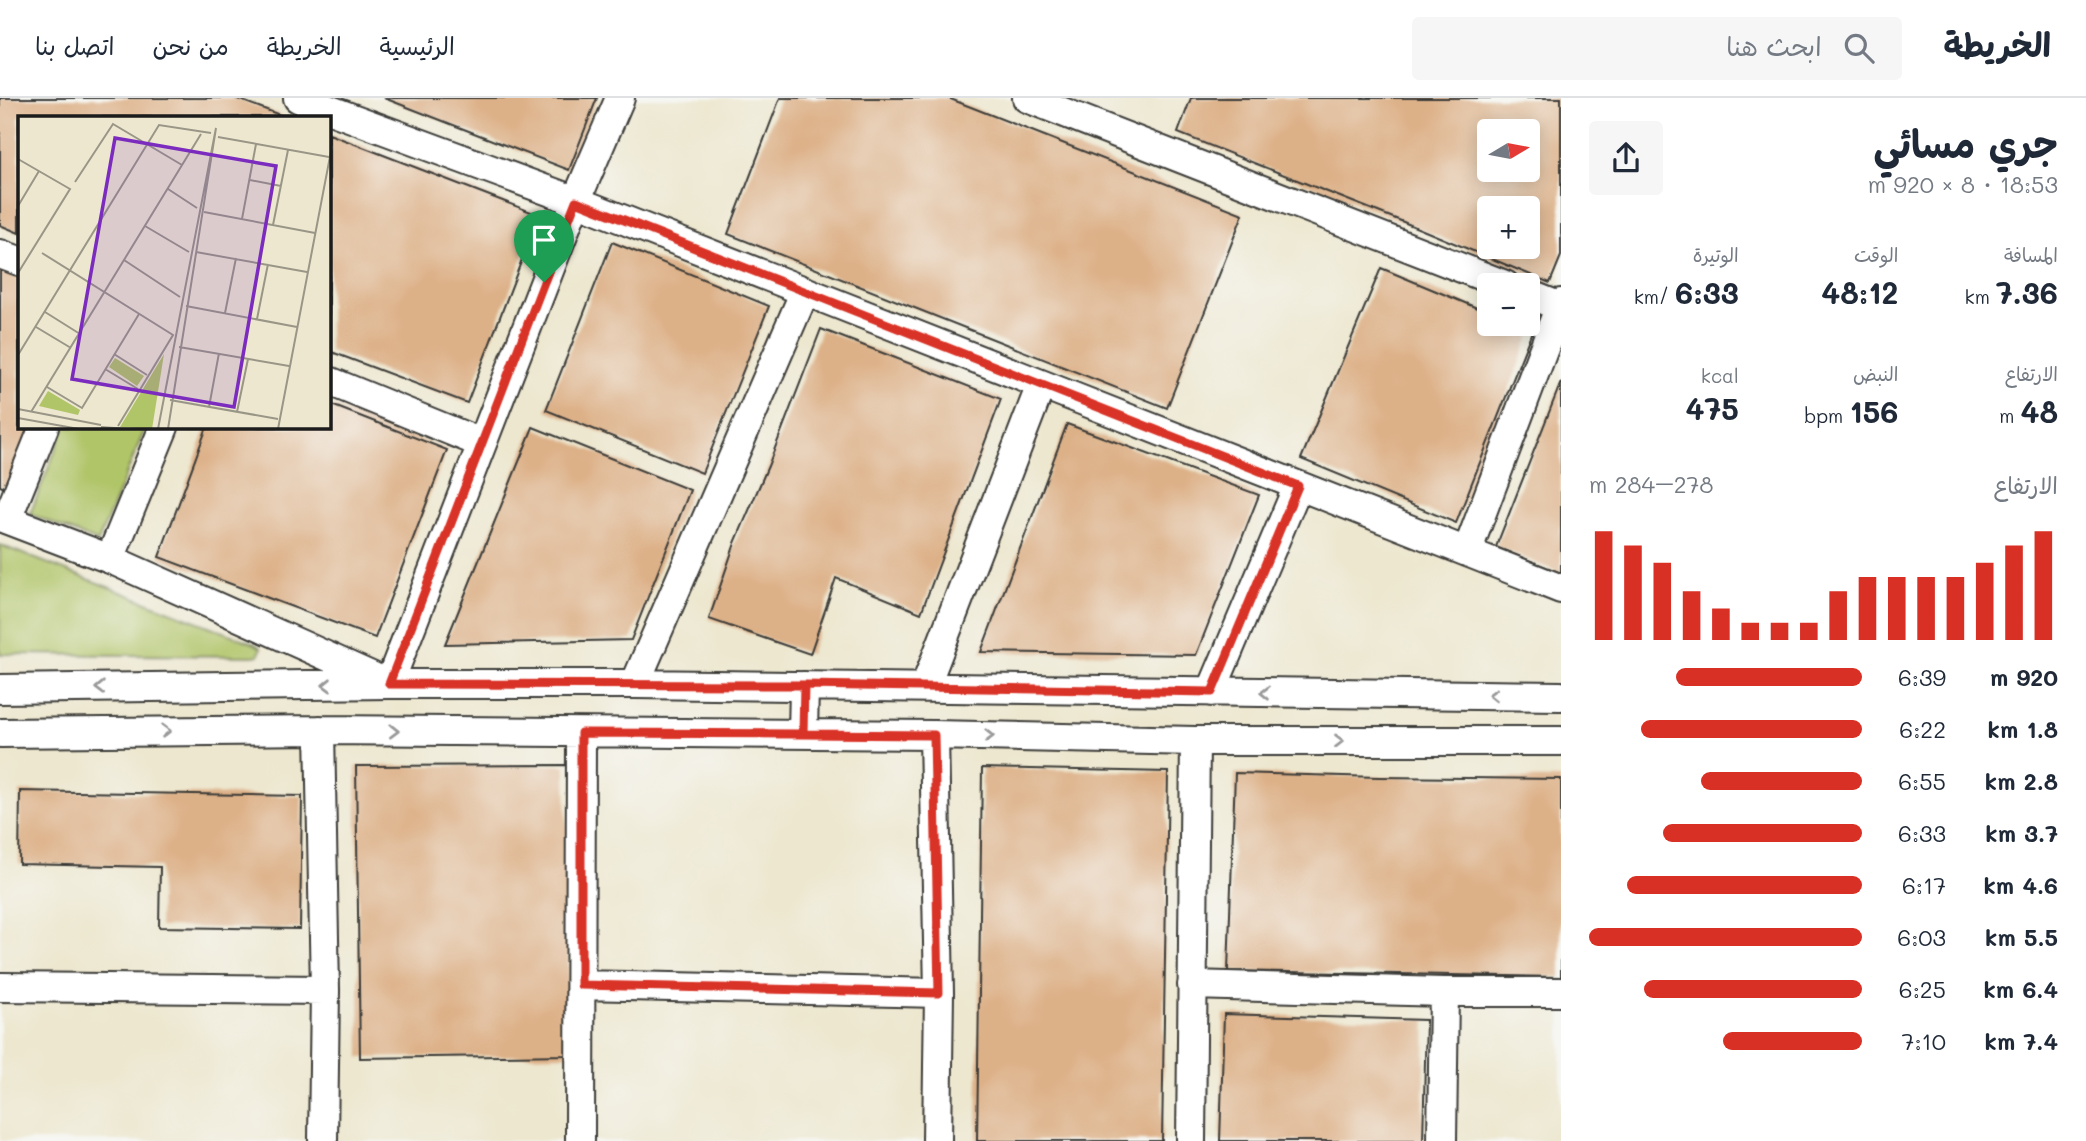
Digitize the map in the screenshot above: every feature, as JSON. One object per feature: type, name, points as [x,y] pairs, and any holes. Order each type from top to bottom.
[{"type":"street","points":[[298,98],[576,201],[1561,589]]},
{"type":"street","points":[[389,684],[576,201],[620,98]]},
{"type":"street","points":[[1027,98],[1477,274]]},
{"type":"street","points":[[0,254],[18,261]]},
{"type":"street","points":[[635,684],[805,291]]},
{"type":"street","points":[[1466,552],[1561,306],[1540,298]]},
{"type":"street","points":[[331,383],[481,443]]},
{"type":"street","points":[[925,687],[1041,385]]},
{"type":"street","points":[[43,429],[3,518],[110,559],[389,684]]},
{"type":"street","points":[[110,559],[163,429]]},
{"type":"street","points":[[1212,692],[1298,486]]},
{"type":"street","points":[[0,689],[635,684],[1561,696]]},
{"type":"street","points":[[803,734],[804,685]]},
{"type":"street","points":[[320,730],[326,990],[323,1141]]},
{"type":"street","points":[[0,733],[320,730],[934,735],[1195,741],[1561,741]]},
{"type":"street","points":[[580,1141],[581,733]]},
{"type":"street","points":[[934,735],[939,993],[937,1141]]},
{"type":"street","points":[[1191,1141],[1195,741]]},
{"type":"street","points":[[581,985],[939,993]]},
{"type":"street","points":[[1192,985],[1444,992],[1561,992]]},
{"type":"street","points":[[0,987],[326,990]]},
{"type":"street","points":[[1443,1141],[1444,992]]},
{"type":"green space","points":[[64,429],[145,429],[98,542],[30,514]]},
{"type":"green space","points":[[0,545],[255,644],[261,648],[259,655],[0,654]]},
{"type":"building","points":[[0,98],[235,98],[282,116],[18,116],[18,233],[0,225]]},
{"type":"building","points":[[384,98],[597,98],[569,170]]},
{"type":"building","points":[[780,98],[948,98],[1243,214],[1167,408],[728,234]]},
{"type":"building","points":[[1191,98],[1561,98],[1561,256],[1550,283],[1540,279],[1540,273],[1526,273],[1492,259],[1540,259],[1540,196],[1477,196],[1477,253],[1178,133]]},
{"type":"building","points":[[331,135],[539,215],[467,403],[331,352]]},
{"type":"building","points":[[612,242],[769,306],[702,473],[546,410]]},
{"type":"building","points":[[0,267],[18,274],[18,429],[32,429],[10,490],[0,486]]},
{"type":"building","points":[[1381,268],[1477,308],[1477,336],[1530,336],[1456,523],[1301,459]]},
{"type":"building","points":[[821,329],[1001,399],[921,613],[836,578],[810,654],[709,619],[735,543]]},
{"type":"building","points":[[1561,382],[1561,573],[1496,547]]},
{"type":"building","points":[[331,405],[447,450],[375,638],[159,557],[206,429],[331,429]]},
{"type":"building","points":[[1067,424],[1259,495],[1196,655],[981,652]]},
{"type":"building","points":[[533,427],[690,490],[631,640],[445,644]]},
{"type":"building","points":[[566,765],[570,1055],[360,1058],[356,766]]},
{"type":"building","points":[[982,768],[1168,772],[1162,1141],[977,1141]]},
{"type":"building","points":[[1235,773],[1561,779],[1561,977],[1228,971]]},
{"type":"building","points":[[20,791],[302,796],[300,929],[159,927],[160,867],[19,864]]},
{"type":"building","points":[[1224,1014],[1426,1020],[1423,1141],[1220,1141]]},
{"type":"route","points":[[544,282],[389,684],[804,685],[803,734],[934,735],[939,993],[581,985],[581,733],[803,734],[804,685],[1212,692],[1298,486],[576,201],[544,282]]}]
